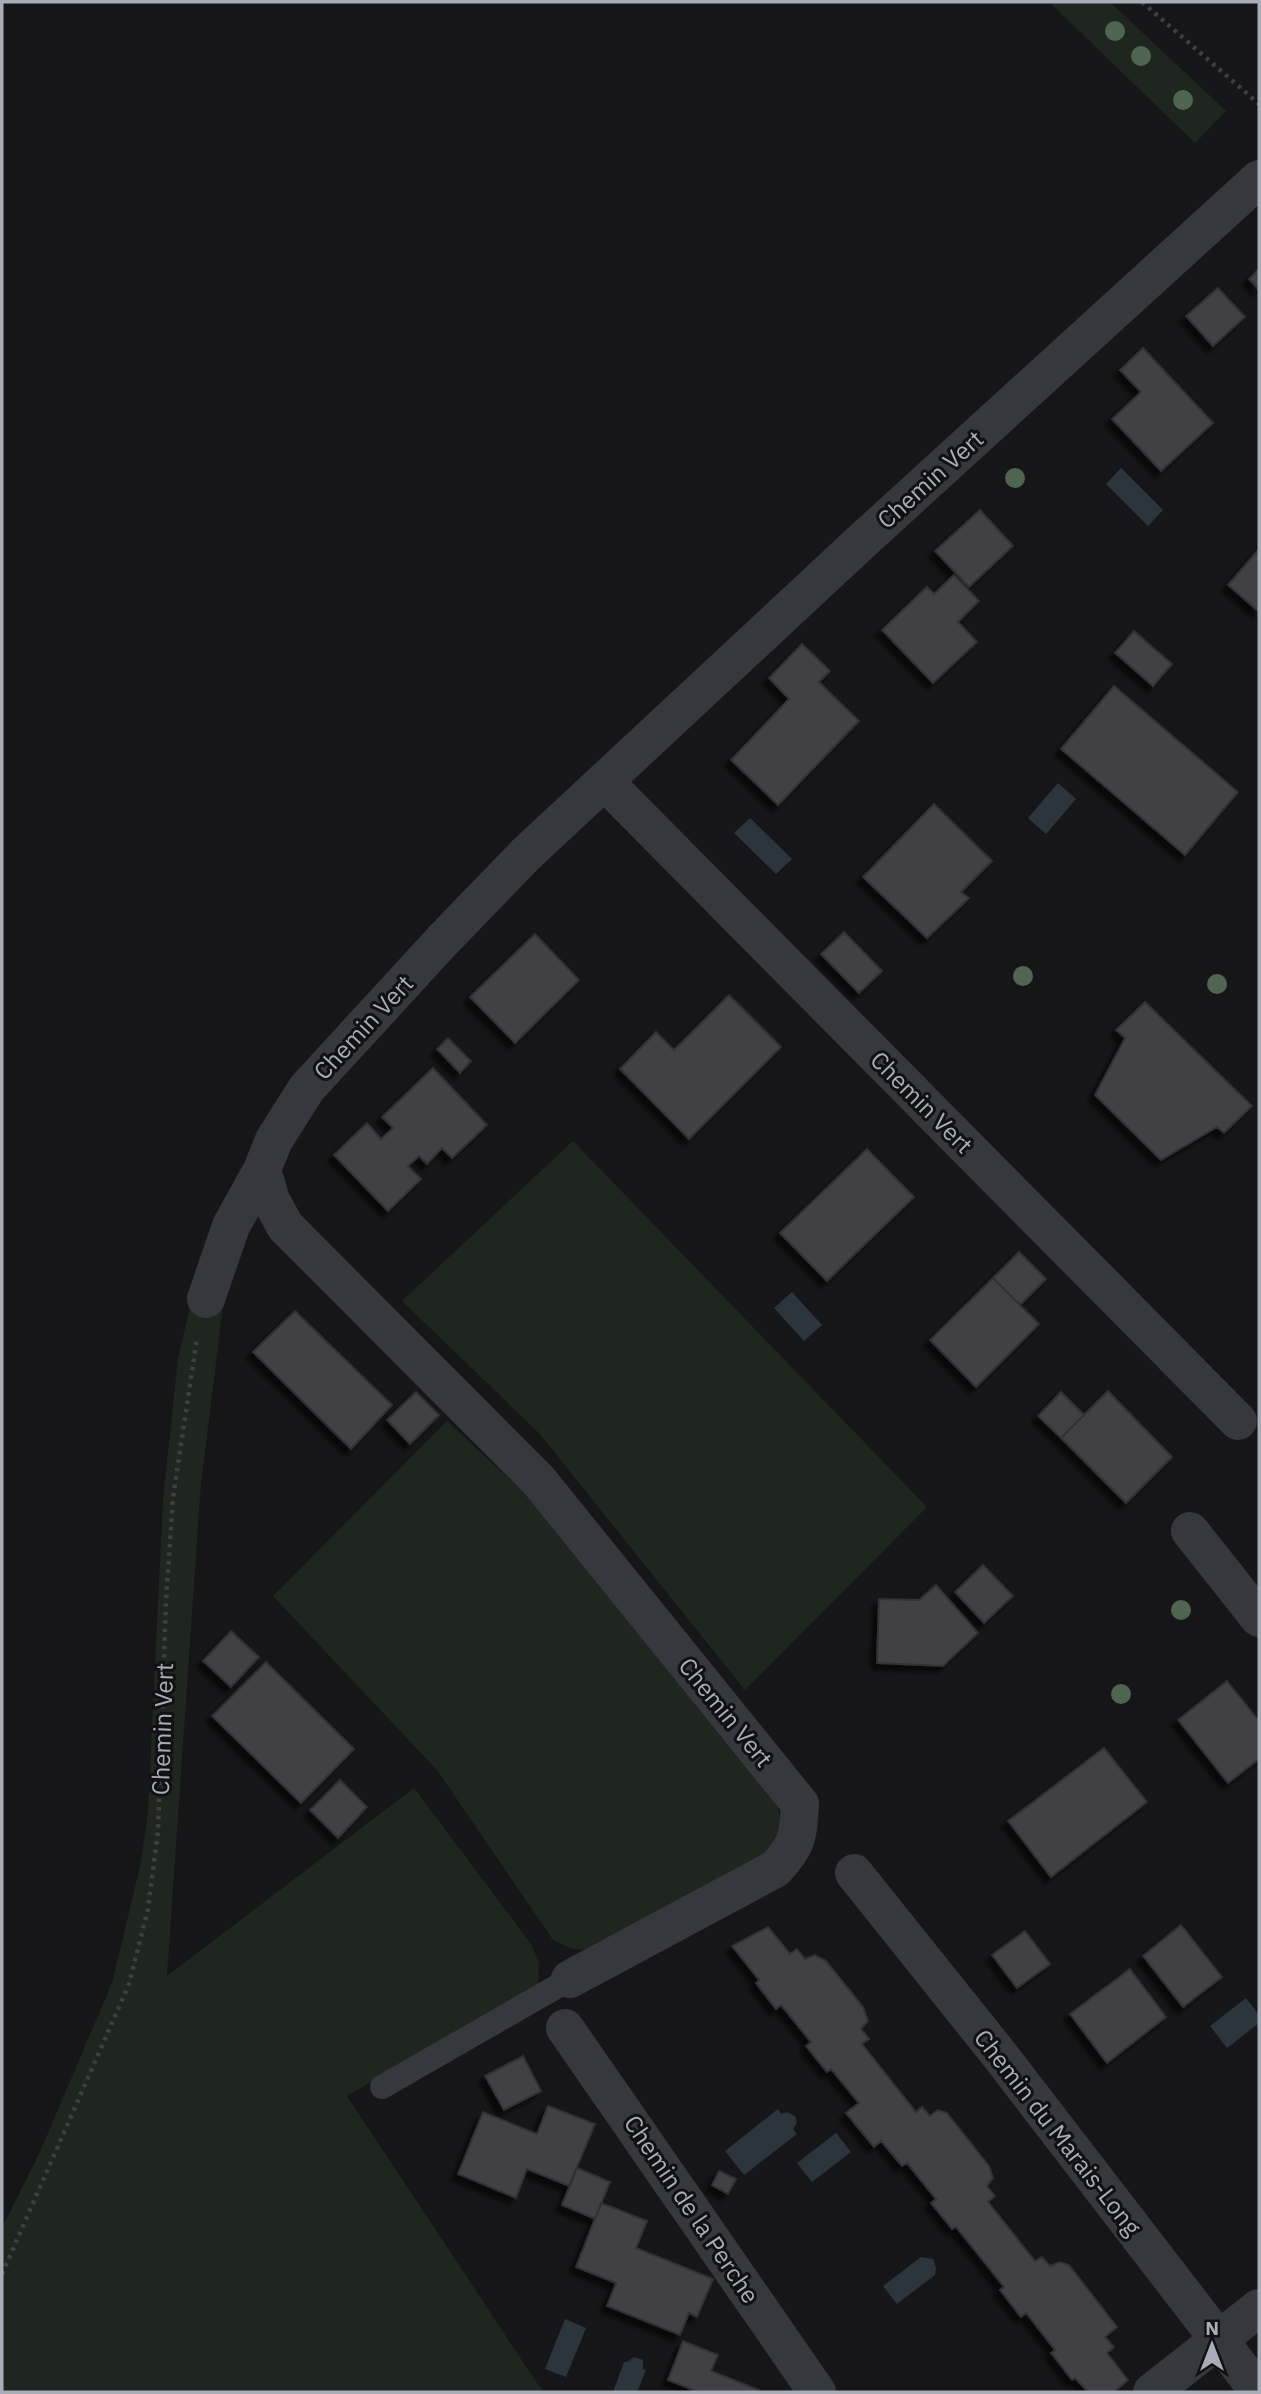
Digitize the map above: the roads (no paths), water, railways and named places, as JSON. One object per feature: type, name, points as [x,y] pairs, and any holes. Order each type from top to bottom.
[{"type":"street","name":"Chemin Vert","points":[[206,1299],[231,1226],[262,1170],[274,1140],[307,1088],[525,855],[860,542],[1259,179]]},
{"type":"street","name":"Chemin Vert","points":[[605,782],[1238,1421]]},
{"type":"street","name":"Chemin Vert","points":[[262,1170],[271,1200],[285,1226],[539,1481],[800,1804],[798,1836],[789,1854],[775,1869],[570,1979]]},
{"type":"street","points":[[1191,1531],[1259,1618]]},
{"type":"street","name":"Chemin du Marais-Long","points":[[854,1873],[998,2053],[1217,2341],[1259,2392]]},
{"type":"street","name":"Chemin de la Perche","points":[[565,2028],[817,2392]]},
{"type":"street","points":[[1152,2392],[1259,2308]]},
{"type":"lane","points":[[382,2087],[570,1979]]}]
